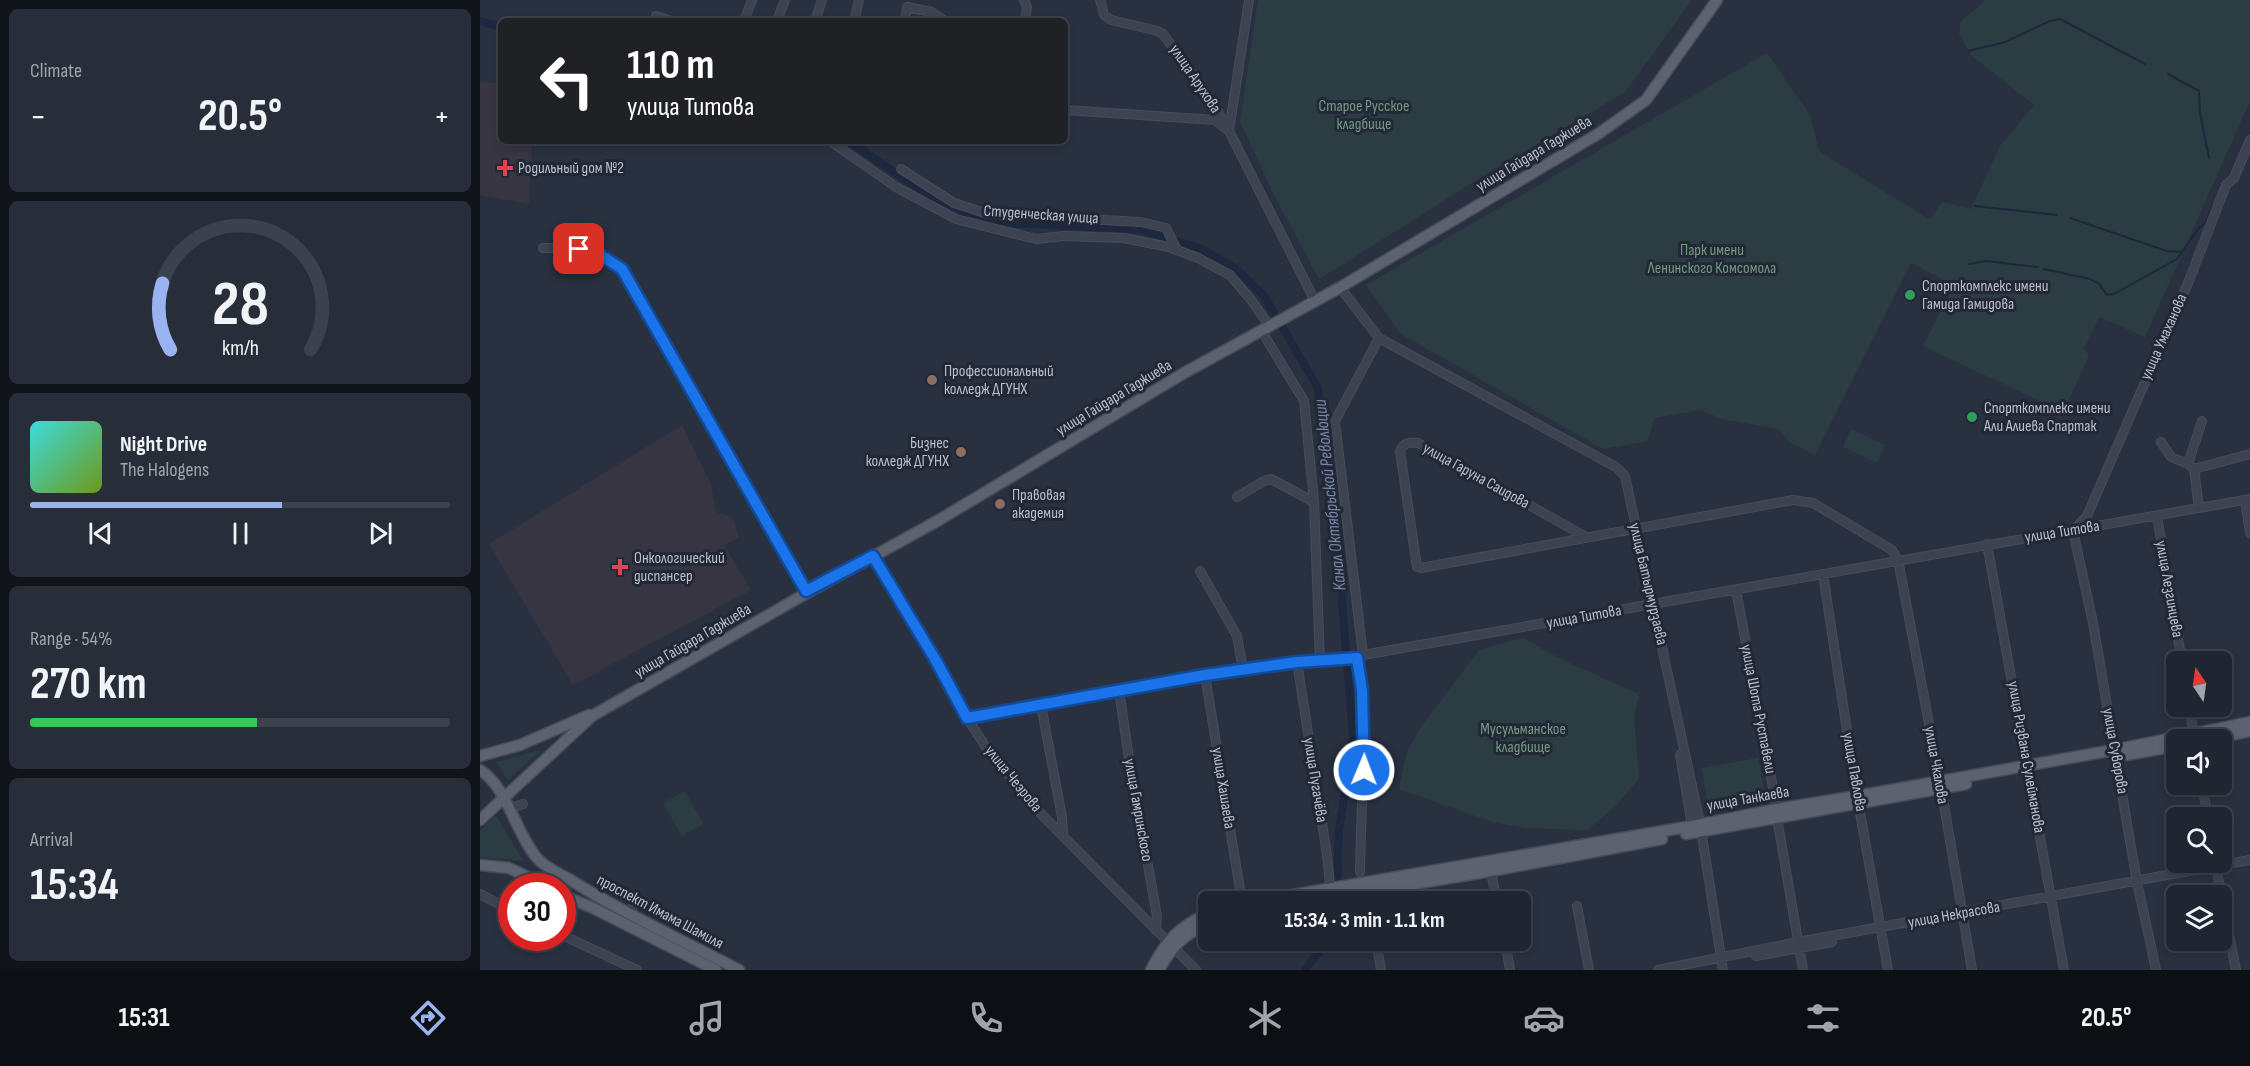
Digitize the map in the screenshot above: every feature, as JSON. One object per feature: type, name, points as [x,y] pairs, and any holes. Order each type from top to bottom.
[{"type":"main road","name":"улица Гайдара Гаджиева","points":[[480,820],[592,716],[806,592],[1018,474],[1184,374],[1340,287],[1598,134],[1646,100],[1716,0]]},
{"type":"main road","name":"улица Гайдара Гаджиева","points":[[480,756],[520,746],[591,715],[806,592]]},
{"type":"main road","name":"улица Танкаева","points":[[2226,729],[2250,723]]},
{"type":"main road","points":[[2232,735],[2250,731]]},
{"type":"main road","name":"улица Танкаева","points":[[1329,891],[1490,866],[2166,743]]},
{"type":"main road","name":"улица Танкаева","points":[[2115,753],[2166,747]]},
{"type":"main road","name":"проспект Имама Шамиля","points":[[480,770],[488,775],[537,860],[594,894],[738,970]]},
{"type":"main road","points":[[480,865],[509,868],[520,873]]},
{"type":"main road","name":"проспект Имама Шамиля","points":[[576,902],[716,970]]},
{"type":"main road","points":[[1150,970],[1184,926],[1198,919]]},
{"type":"main road","points":[[1159,970],[1170,943],[1198,929]]},
{"type":"street","points":[[745,18],[752,0]]},
{"type":"street","points":[[778,18],[785,0]]},
{"type":"street","points":[[816,18],[822,0]]},
{"type":"street","points":[[855,18],[859,0]]},
{"type":"street","points":[[1024,0],[1027,7],[1025,18]]},
{"type":"street","name":"улица Арухова","points":[[1100,0],[1104,15],[1111,20],[1163,34],[1200,84],[1229,131],[1314,300]]},
{"type":"street","points":[[1229,131],[1249,0]]},
{"type":"street","points":[[906,18],[907,7],[931,12],[940,18]]},
{"type":"street","points":[[656,16],[662,18]]},
{"type":"street","name":"улица Арухова","points":[[1068,110],[1215,120],[1229,131]]},
{"type":"street","name":"улица Умаханова","points":[[2073,531],[2087,516],[2188,283],[2226,185],[2234,178],[2250,140]]},
{"type":"street","points":[[834,144],[896,187],[956,219],[1036,239],[1064,236],[1123,238],[1177,250],[1230,275],[1252,301],[1304,401],[1314,502],[1320,660]]},
{"type":"street","name":"Студенческая улица","points":[[901,169],[954,203],[988,214],[1141,222],[1166,228],[1177,250]]},
{"type":"street","points":[[543,248],[579,249],[591,252],[613,262],[622,269],[806,592]]},
{"type":"street","name":"улица Батырмурзаева","points":[[1340,287],[1379,338],[1622,471],[1625,476],[1697,829],[1697,842],[1719,964]]},
{"type":"street","points":[[1365,887],[1365,750],[1360,657],[1335,421],[1379,338]]},
{"type":"street","points":[[2199,508],[2191,467],[2202,422]]},
{"type":"street","points":[[2161,442],[2171,457],[2191,467],[2250,454]]},
{"type":"street","name":"улица Гаруна Саидова","points":[[1586,537],[1418,444],[1406,443],[1401,447],[1417,567],[1635,529],[1793,500],[1813,503],[1889,548],[1898,560]]},
{"type":"street","points":[[1237,497],[1271,479],[1314,502]]},
{"type":"street","points":[[2247,500],[2250,532]]},
{"type":"street","name":"улица Титова","points":[[967,718],[1242,669],[1360,657],[1988,544],[2247,500]]},
{"type":"street","name":"улица Лезгинцева","points":[[2157,516],[2180,651]]},
{"type":"street","name":"улица Суворова","points":[[2073,531],[2093,623],[2138,884],[2156,970]]},
{"type":"street","name":"улица Ризвана Сулейманова","points":[[1988,544],[2064,970]]},
{"type":"street","name":"улица Чеэрова","points":[[873,556],[935,659],[967,718],[997,761],[1043,816],[1196,970]]},
{"type":"street","name":"улица Чкалова","points":[[1898,560],[1972,970]]},
{"type":"street","points":[[1200,571],[1237,636],[1242,669]]},
{"type":"street","name":"улица Павлова","points":[[1823,574],[1888,970]]},
{"type":"street","name":"улица Шота Руставели","points":[[1736,590],[1803,970]]},
{"type":"street","name":"улица Пугачёва","points":[[1297,662],[1336,890]]},
{"type":"street","name":"улица Хашаева","points":[[1205,675],[1240,891]]},
{"type":"street","name":"улица Гамринского","points":[[1119,690],[1157,916],[1156,931]]},
{"type":"street","points":[[1041,705],[1062,817],[1063,834]]},
{"type":"street","points":[[508,809],[523,804]]},
{"type":"street","name":"улица Некрасова","points":[[2232,864],[2250,860]]},
{"type":"street","points":[[1490,866],[1495,891]]},
{"type":"street","name":"улица Некрасова","points":[[2232,867],[2250,866]]},
{"type":"street","name":"улица Некрасова","points":[[1685,970],[1798,945],[2188,873]]},
{"type":"street","points":[[2217,873],[2236,970]]},
{"type":"street","points":[[480,894],[498,903]]},
{"type":"street","points":[[629,913],[637,900]]},
{"type":"street","points":[[1577,906],[1589,970]]},
{"type":"street","points":[[576,942],[637,970]]},
{"type":"street","points":[[1378,951],[1381,970]]},
{"type":"street","points":[[1507,951],[1510,970]]},
{"type":"street","name":"улица Некрасова","points":[[1658,970],[1719,964]]},
{"type":"shaded area","name":"Родильный дом №2","points":[[480,81],[498,84],[498,144],[532,144],[529,204],[480,195]]},
{"type":"shaded area","name":"Онкологический диспансер","points":[[682,425],[711,485],[716,512],[732,517],[739,537],[724,545],[751,590],[573,685],[489,544]]},
{"type":"green space","name":"Старое Русское кладбище","points":[[1258,0],[1692,0],[1625,92],[1488,173],[1319,279],[1275,197],[1240,122]]},
{"type":"green space","name":"Парк имени Ленинского Комсомола","points":[[1986,0],[2250,0],[2250,101],[2145,337],[2099,317],[2084,349],[2089,356],[2063,412],[1923,346],[1954,285],[1911,263],[1815,455],[1789,442],[1779,429],[1721,419],[1702,410],[1654,418],[1648,441],[1603,449],[1401,334],[1366,285],[1767,53],[1810,115],[1819,151],[1930,220],[1942,202],[1971,209],[2000,146],[2034,105],[1972,56],[1959,34],[1961,21]]},
{"type":"green space","points":[[1851,429],[1885,445],[1877,463],[1843,447]]},
{"type":"green space","name":"Мусульманское кладбище","points":[[1522,638],[1567,662],[1639,694],[1634,718],[1639,778],[1616,806],[1587,830],[1525,828],[1492,822],[1399,789],[1407,752],[1421,727],[1479,650]]},
{"type":"green space","points":[[541,750],[508,780],[496,762]]},
{"type":"green space","points":[[1758,758],[1765,794],[1708,804],[1702,768]]},
{"type":"green space","points":[[685,791],[703,824],[682,836],[663,803]]},
{"type":"green space","points":[[496,815],[523,861],[480,857],[480,831]]},
{"type":"waterway","points":[[1968,51],[2005,42],[2050,21],[2060,19],[2145,64]]},
{"type":"waterway","name":"Канал Октябрьской Революции","points":[[480,21],[498,26]]},
{"type":"waterway","points":[[2168,74],[2199,91],[2200,113],[2209,158]]},
{"type":"waterway","name":"Канал Октябрьской Революции","points":[[852,144],[950,209],[1004,223],[1138,229],[1202,249],[1235,268],[1264,296],[1318,388],[1336,528],[1353,737],[1339,830],[1337,891]]},
{"type":"waterway","points":[[1975,206],[2057,215]]},
{"type":"waterway","points":[[2044,269],[2090,279],[2099,284],[2107,295],[2114,294],[2177,259],[2198,229],[2205,223],[2213,206]]},
{"type":"waterway","points":[[2070,218],[2167,251],[2182,252]]},
{"type":"waterway","points":[[1969,264],[1986,261],[2037,267]]},
{"type":"waterway","name":"Канал Октябрьской Революции","points":[[1305,970],[1320,951]]},
{"type":"place","name":"Родильный дом №2","points":[[505,168]]},
{"type":"place","name":"Спорткомплекс имени Гамида Гамидова","points":[[1910,295]]},
{"type":"place","name":"Профессиональный колледж ДГУНХ","points":[[932,380]]},
{"type":"place","name":"Спорткомплекс имени Али Алиева Спартак","points":[[1972,417]]},
{"type":"place","name":"Бизнес колледж ДГУНХ","points":[[961,452]]},
{"type":"place","name":"Правовая академия","points":[[1000,504]]},
{"type":"place","name":"Онкологический диспансер","points":[[620,567]]},
{"type":"route","points":[[579,249],[602,256],[622,269],[806,591],[873,556],[935,659],[967,718],[1205,675],[1297,662],[1357,658],[1362,690],[1364,770]]}]
